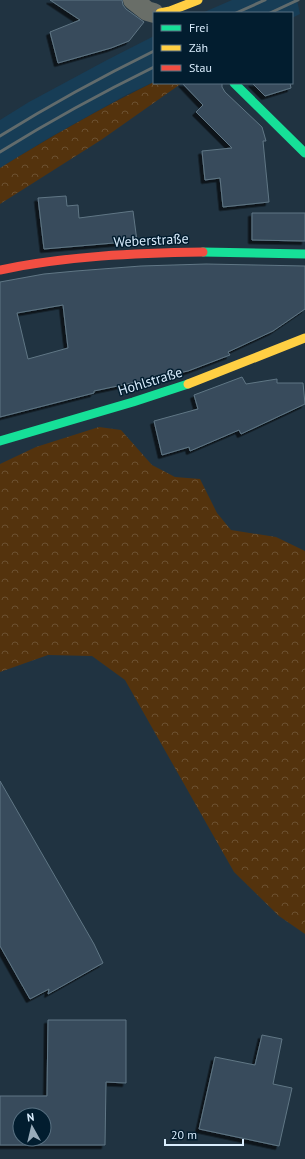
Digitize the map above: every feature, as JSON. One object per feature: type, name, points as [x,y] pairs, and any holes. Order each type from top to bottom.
[{"type":"street","points":[[132,0],[147,11],[153,13]]},
{"type":"street","points":[[165,12],[198,0]]},
{"type":"street","points":[[235,84],[305,153]]},
{"type":"street","name":"Weberstraße","points":[[0,270],[40,262],[135,254],[204,251],[305,254]]},
{"type":"street","name":"Hohlstraße","points":[[0,441],[32,430],[152,396],[214,375],[305,338]]},
{"type":"shaded area","points":[[232,0],[297,0],[300,14],[293,18],[293,12],[204,12]]},
{"type":"shaded area","points":[[153,37],[153,82],[126,95],[49,138],[0,168],[0,120],[29,102]]},
{"type":"green space","points":[[153,83],[153,84],[181,84],[101,140],[0,204],[0,168],[115,102]]},
{"type":"green space","points":[[99,427],[121,430],[152,465],[175,477],[200,479],[217,513],[231,530],[276,537],[305,551],[305,934],[279,916],[234,872],[125,680],[92,656],[48,655],[0,672],[0,464],[36,447]]},
{"type":"building","points":[[50,0],[122,0],[126,9],[144,22],[129,41],[111,48],[58,63],[50,32],[80,20]]},
{"type":"building","points":[[183,84],[222,84],[225,92],[262,127],[266,141],[263,141],[269,202],[223,207],[220,178],[205,180],[202,151],[232,148],[196,112],[203,105]]},
{"type":"building","points":[[253,84],[290,84],[291,88],[265,96]]},
{"type":"building","points":[[66,196],[67,206],[78,205],[79,218],[133,211],[137,241],[44,249],[38,198]]},
{"type":"building","points":[[252,213],[305,213],[305,241],[252,240]]},
{"type":"building","points":[[206,264],[305,266],[305,309],[273,331],[228,352],[230,355],[188,371],[94,391],[94,393],[0,417],[0,282],[44,274],[141,266]],"holes":[[[63,305],[68,348],[28,359],[17,313]]]},
{"type":"building","points":[[242,377],[246,384],[277,379],[277,383],[303,383],[305,404],[241,434],[239,430],[190,451],[189,447],[162,455],[154,421],[198,409],[194,395]]},
{"type":"building","points":[[0,781],[94,944],[103,963],[48,994],[49,989],[30,999],[0,946]]},
{"type":"building","points":[[48,1020],[126,1020],[126,1083],[106,1082],[105,1145],[52,1145],[52,1107],[12,1107],[12,1145],[0,1145],[0,1096],[47,1096]]},
{"type":"building","points":[[262,1035],[282,1039],[273,1084],[292,1088],[279,1146],[199,1129],[215,1057],[255,1065]]},
{"type":"railway","points":[[238,12],[265,0]]},
{"type":"railway","points":[[272,12],[298,0]]},
{"type":"railway","points":[[0,136],[76,92],[153,52]]},
{"type":"railway","points":[[0,152],[76,108],[153,68]]},
{"type":"traffic: fast","points":[[235,84],[305,153]]},
{"type":"traffic: fast","points":[[203,252],[305,254]]},
{"type":"traffic: fast","points":[[0,441],[133,402],[188,384]]},
{"type":"traffic: slow","points":[[165,12],[198,0]]},
{"type":"traffic: slow","points":[[188,384],[305,338]]},
{"type":"traffic: jam","points":[[0,270],[76,258],[152,253],[203,252]]}]
